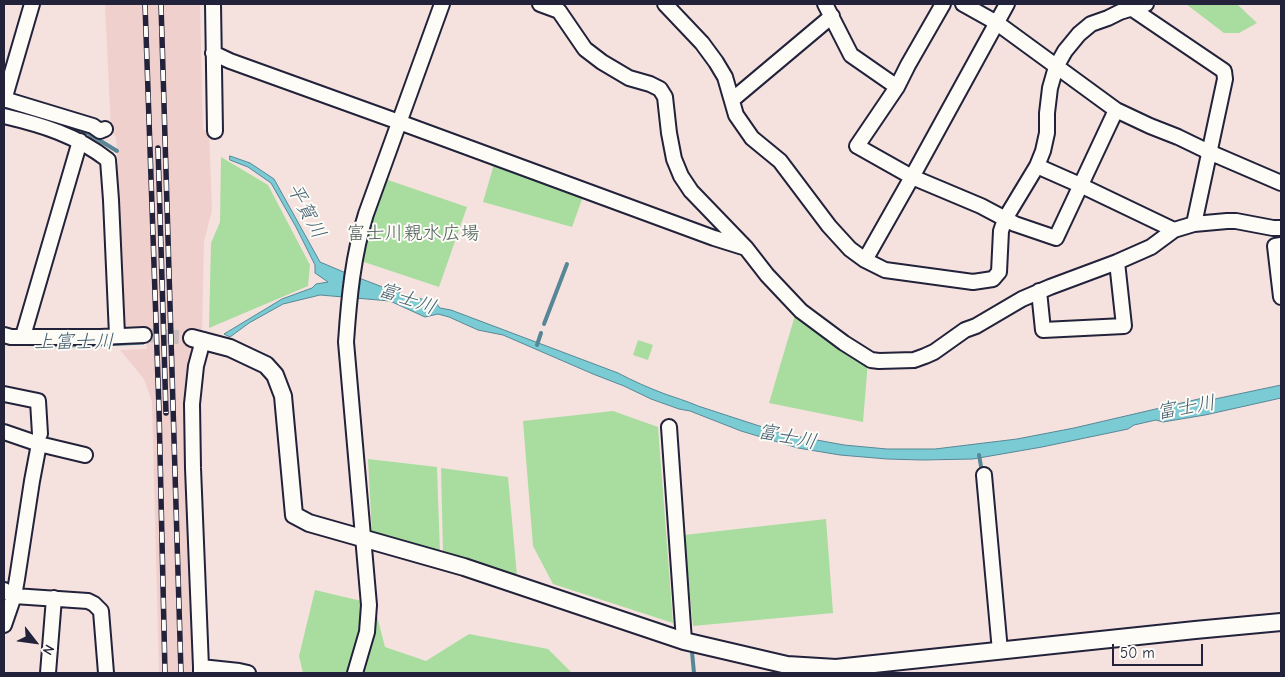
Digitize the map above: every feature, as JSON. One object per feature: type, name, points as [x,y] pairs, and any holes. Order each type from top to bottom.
[{"type":"street","points":[[32,4],[4,99],[93,126],[100,131],[105,129]]},
{"type":"street","points":[[213,4],[215,131]]},
{"type":"street","points":[[355,673],[367,632],[369,605],[346,342],[354,262],[361,228],[442,4]]},
{"type":"street","points":[[540,4],[562,7],[585,49],[606,65],[629,78],[660,89],[665,97],[674,159],[681,176],[691,191],[746,248],[767,275],[801,311],[844,343],[871,360],[914,360],[925,356],[934,352],[965,330],[976,326],[1022,299],[1151,248],[1174,230],[1194,224],[1236,221],[1277,228],[1281,297]]},
{"type":"street","points":[[665,4],[702,43],[716,62],[725,77],[736,116],[752,138],[780,161],[829,226],[850,249],[865,260],[885,270],[973,282],[993,278],[999,272],[1001,231],[1005,220],[1037,166],[1043,151],[1047,133],[1050,88],[1056,67],[1079,34],[1091,24],[1146,4]]},
{"type":"street","points":[[943,4],[897,87],[857,146],[912,177],[981,206],[1005,220],[1056,238],[1116,110]]},
{"type":"street","points":[[963,4],[997,23],[1116,110],[1281,183]]},
{"type":"street","points":[[865,260],[1007,4]]},
{"type":"street","points":[[1131,8],[1224,71],[1225,79],[1194,224]]},
{"type":"street","points":[[732,100],[828,10],[851,55],[897,87]]},
{"type":"street","points":[[213,53],[230,61],[705,235],[746,248]]},
{"type":"street","points":[[4,116],[38,124],[65,134],[98,151],[108,160],[112,209],[112,340]]},
{"type":"street","points":[[23,336],[80,141]]},
{"type":"street","points":[[1037,166],[1174,230]]},
{"type":"street","points":[[1040,291],[1043,330],[1124,326],[1117,262]]},
{"type":"street","points":[[4,335],[83,342],[144,335]]},
{"type":"street","points":[[248,673],[201,670],[192,468],[192,404],[197,339],[230,348],[266,365],[275,375],[283,396],[294,516],[309,523],[464,567],[684,641],[787,665],[836,671],[1000,651],[1281,622]]},
{"type":"street","points":[[4,394],[38,401],[39,439],[4,625]]},
{"type":"street","points":[[669,426],[684,641]]},
{"type":"street","points":[[4,432],[39,439],[85,455]]},
{"type":"street","points":[[984,475],[1000,651]]},
{"type":"street","points":[[9,593],[88,601],[94,604],[101,611],[106,673]]},
{"type":"street","points":[[48,673],[54,598]]},
{"type":"shaded area","points":[[105,4],[200,4],[203,130],[209,130],[212,210],[204,242],[202,334],[191,344],[187,398],[187,484],[193,673],[159,673],[152,402],[144,379],[120,350],[147,349],[145,326],[123,328],[112,170],[118,164],[116,138],[111,131]]},
{"type":"green space","points":[[1186,4],[1237,4],[1257,23],[1239,33],[1224,33]]},
{"type":"green space","points":[[221,157],[268,185],[310,265],[308,286],[209,328],[211,243],[220,222]]},
{"type":"green space","points":[[494,164],[584,194],[572,227],[483,202]]},
{"type":"green space","name":"富士川親水広場","points":[[385,179],[467,207],[439,287],[361,261],[364,239]]},
{"type":"green space","points":[[796,312],[816,331],[868,361],[863,422],[769,403]]},
{"type":"green space","points":[[638,340],[653,345],[648,360],[633,355]]},
{"type":"green space","points":[[613,411],[658,427],[673,623],[553,584],[533,546],[523,421]]},
{"type":"green space","points":[[368,459],[437,467],[440,554],[372,533]]},
{"type":"green space","points":[[441,468],[508,477],[517,576],[443,553]]},
{"type":"green space","points":[[826,519],[833,613],[693,626],[684,535]]},
{"type":"green space","points":[[315,590],[374,604],[385,647],[426,661],[469,634],[548,649],[572,673],[303,673],[299,656]]},
{"type":"water","name":"富士川","points":[[230,156],[250,163],[274,179],[320,262],[393,291],[436,303],[440,308],[451,310],[618,373],[665,394],[784,434],[844,445],[887,449],[935,449],[1017,439],[1074,428],[1203,398],[1215,399],[1281,385],[1281,398],[1205,415],[1163,422],[1156,420],[1134,425],[1128,429],[973,459],[887,459],[840,455],[798,448],[741,431],[690,411],[651,399],[503,335],[478,330],[438,314],[425,317],[390,301],[320,295],[283,304],[249,323],[230,337],[224,334],[282,299],[312,288],[316,284],[328,282],[315,273],[315,265],[271,183],[248,167],[230,160]]},
{"type":"water","name":"上富士川","points":[[4,339],[144,340],[144,344],[83,347],[9,345],[4,343]]},
{"type":"waterway","name":"平賀川","points":[[63,124],[86,132],[117,151]]},
{"type":"waterway","points":[[544,324],[567,264]]},
{"type":"waterway","points":[[537,345],[541,333]]},
{"type":"waterway","points":[[979,455],[982,472]]},
{"type":"waterway","points":[[692,652],[694,673]]},
{"type":"tunnel","points":[[144,335],[192,338]]},
{"type":"railway","points":[[145,4],[159,409],[165,673]]},
{"type":"railway","points":[[161,4],[181,673]]},
{"type":"railway","points":[[158,148],[166,413]]}]
